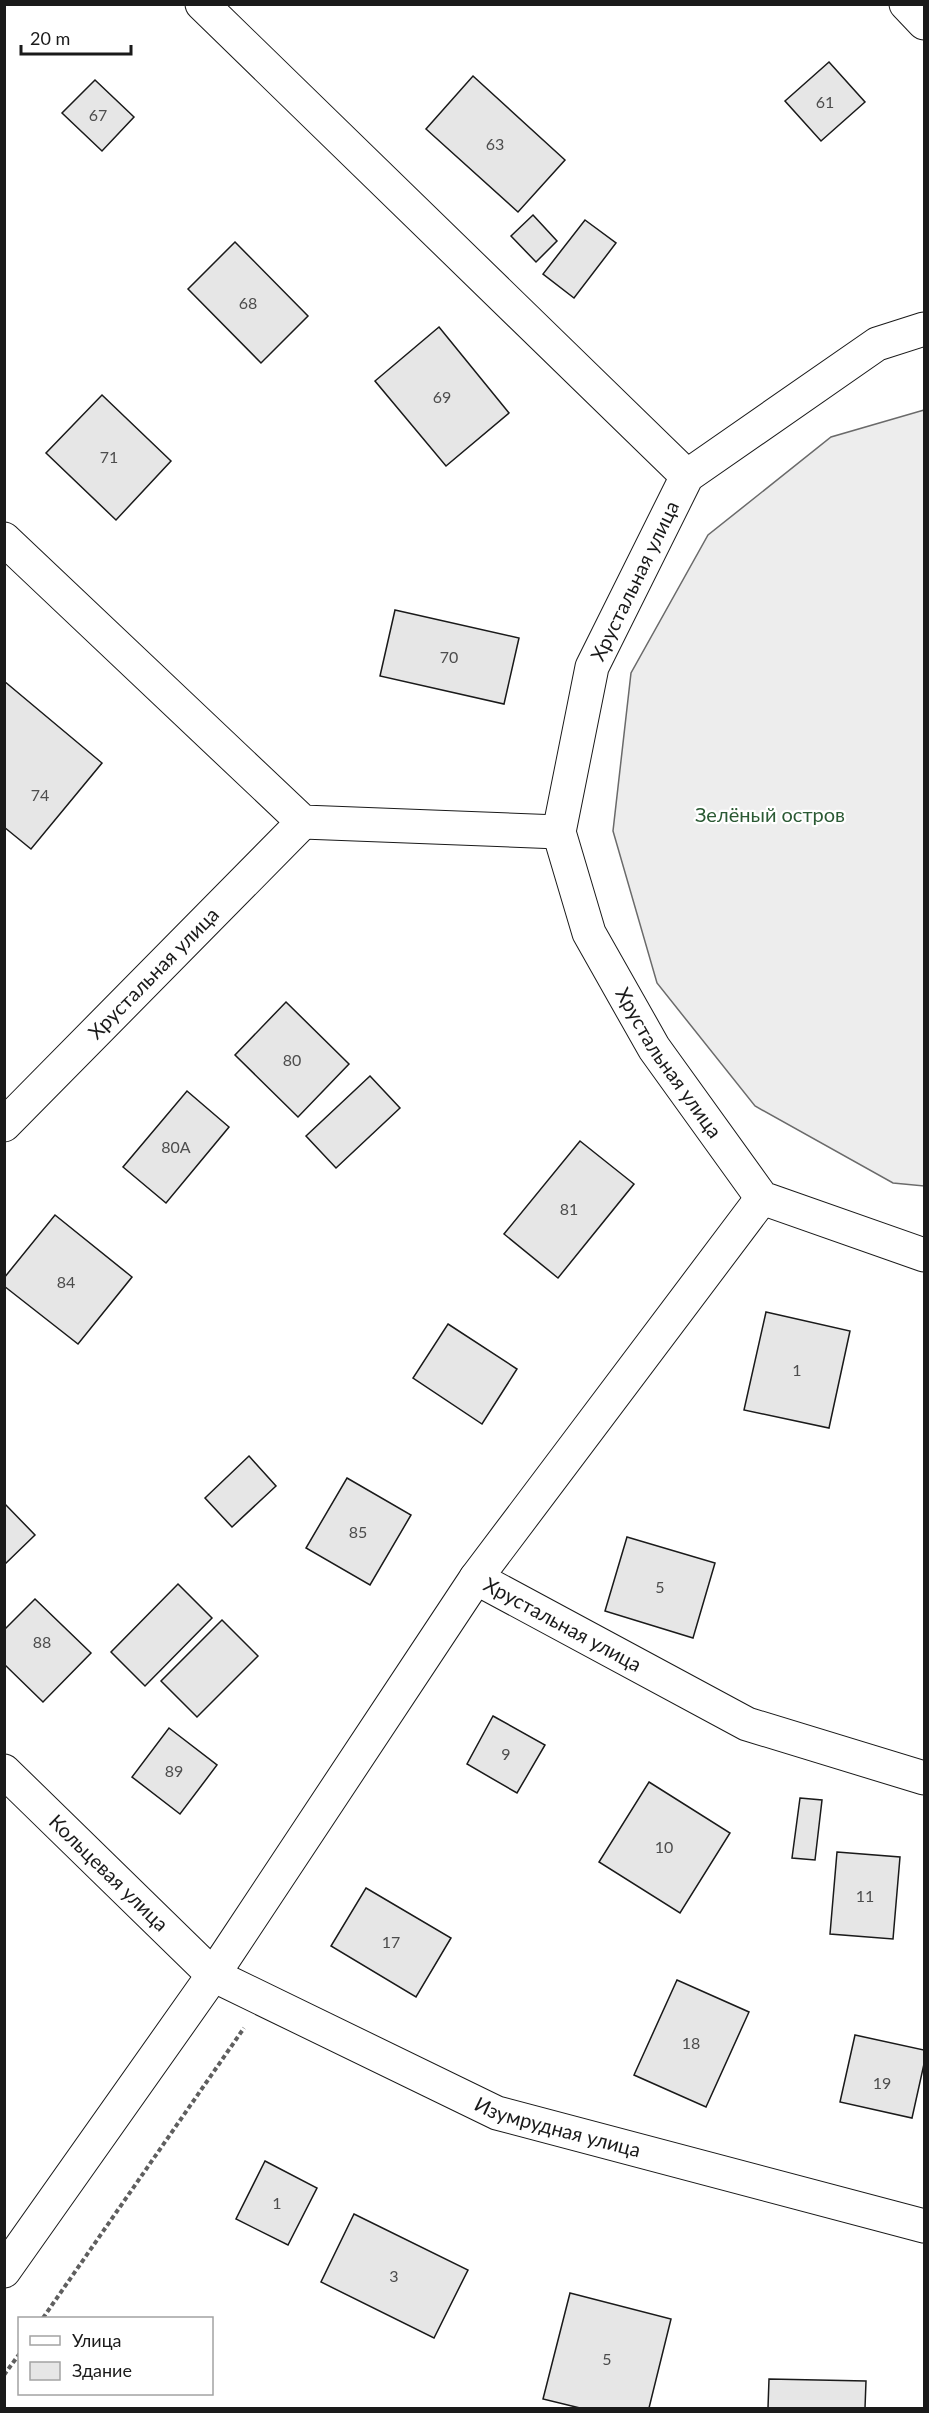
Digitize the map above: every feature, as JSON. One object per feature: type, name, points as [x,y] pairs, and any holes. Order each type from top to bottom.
[{"type":"street","points":[[202,4],[687,476]]},
{"type":"street","points":[[906,4],[924,23]]},
{"type":"street","name":"Хрустальная улица","points":[[924,329],[877,344],[687,476],[592,667],[559,832],[589,933],[654,1048],[762,1198],[476,1578],[747,1724],[924,1778]]},
{"type":"street","points":[[4,539],[303,822],[559,832]]},
{"type":"street","name":"Хрустальная улица","points":[[4,1125],[303,822]]},
{"type":"street","points":[[762,1198],[924,1256]]},
{"type":"street","points":[[4,2271],[213,1975],[476,1578]]},
{"type":"street","name":"Кольцевая улица","points":[[4,1771],[213,1975]]},
{"type":"street","name":"Изумрудная улица","points":[[213,1975],[497,2113],[924,2226]]},
{"type":"path","points":[[44,2317],[263,1999]]},
{"type":"path","points":[[4,2375],[18,2356]]},
{"type":"shaded area","name":"Зелёный остров","points":[[924,410],[924,1186],[893,1183],[755,1106],[657,983],[613,831],[631,673],[708,535],[831,437]]},
{"type":"building","points":[[829,62],[865,102],[821,141],[785,101]]},
{"type":"building","points":[[473,76],[565,160],[518,212],[426,129]]},
{"type":"building","points":[[95,80],[134,117],[102,151],[62,113]]},
{"type":"building","points":[[533,215],[557,241],[536,262],[511,236]]},
{"type":"building","points":[[585,220],[616,243],[574,298],[543,274]]},
{"type":"building","points":[[235,242],[308,316],[261,363],[188,289]]},
{"type":"building","points":[[439,327],[509,413],[446,466],[375,381]]},
{"type":"building","points":[[102,395],[171,461],[116,520],[46,453]]},
{"type":"building","points":[[395,610],[519,638],[504,704],[380,676]]},
{"type":"building","points":[[4,681],[102,763],[31,849],[4,827]]},
{"type":"building","points":[[286,1002],[349,1064],[298,1117],[235,1055]]},
{"type":"building","points":[[370,1076],[400,1108],[336,1168],[306,1136]]},
{"type":"building","points":[[187,1091],[229,1127],[166,1203],[123,1167]]},
{"type":"building","points":[[580,1141],[634,1184],[558,1278],[504,1234]]},
{"type":"building","points":[[55,1215],[132,1277],[78,1344],[4,1286],[4,1278]]},
{"type":"building","points":[[766,1312],[850,1331],[829,1428],[744,1410]]},
{"type":"building","points":[[448,1324],[517,1369],[482,1424],[413,1378]]},
{"type":"building","points":[[249,1456],[276,1486],[232,1527],[205,1498]]},
{"type":"building","points":[[347,1478],[411,1515],[370,1585],[306,1548]]},
{"type":"building","points":[[4,1503],[35,1535],[4,1565]]},
{"type":"building","points":[[627,1537],[715,1563],[693,1638],[605,1611]]},
{"type":"building","points":[[178,1584],[212,1618],[145,1686],[111,1652]]},
{"type":"building","points":[[35,1599],[91,1653],[43,1702],[4,1664],[4,1630]]},
{"type":"building","points":[[222,1620],[258,1656],[197,1717],[161,1681]]},
{"type":"building","points":[[493,1716],[545,1745],[517,1793],[467,1764]]},
{"type":"building","points":[[169,1728],[217,1765],[180,1814],[132,1777]]},
{"type":"building","points":[[649,1782],[730,1833],[680,1913],[599,1862]]},
{"type":"building","points":[[800,1798],[822,1800],[815,1860],[792,1858]]},
{"type":"building","points":[[837,1852],[900,1857],[893,1939],[830,1934]]},
{"type":"building","points":[[366,1888],[451,1938],[416,1997],[331,1946]]},
{"type":"building","points":[[677,1980],[749,2012],[706,2107],[634,2075]]},
{"type":"building","points":[[855,2035],[924,2050],[924,2064],[912,2118],[840,2102]]},
{"type":"building","points":[[265,2161],[317,2188],[288,2245],[236,2219]]},
{"type":"building","points":[[354,2214],[468,2270],[434,2338],[321,2282]]},
{"type":"building","points":[[570,2293],[671,2319],[649,2408],[580,2408],[543,2399]]},
{"type":"building","points":[[769,2379],[866,2381],[865,2408],[768,2408]]}]
